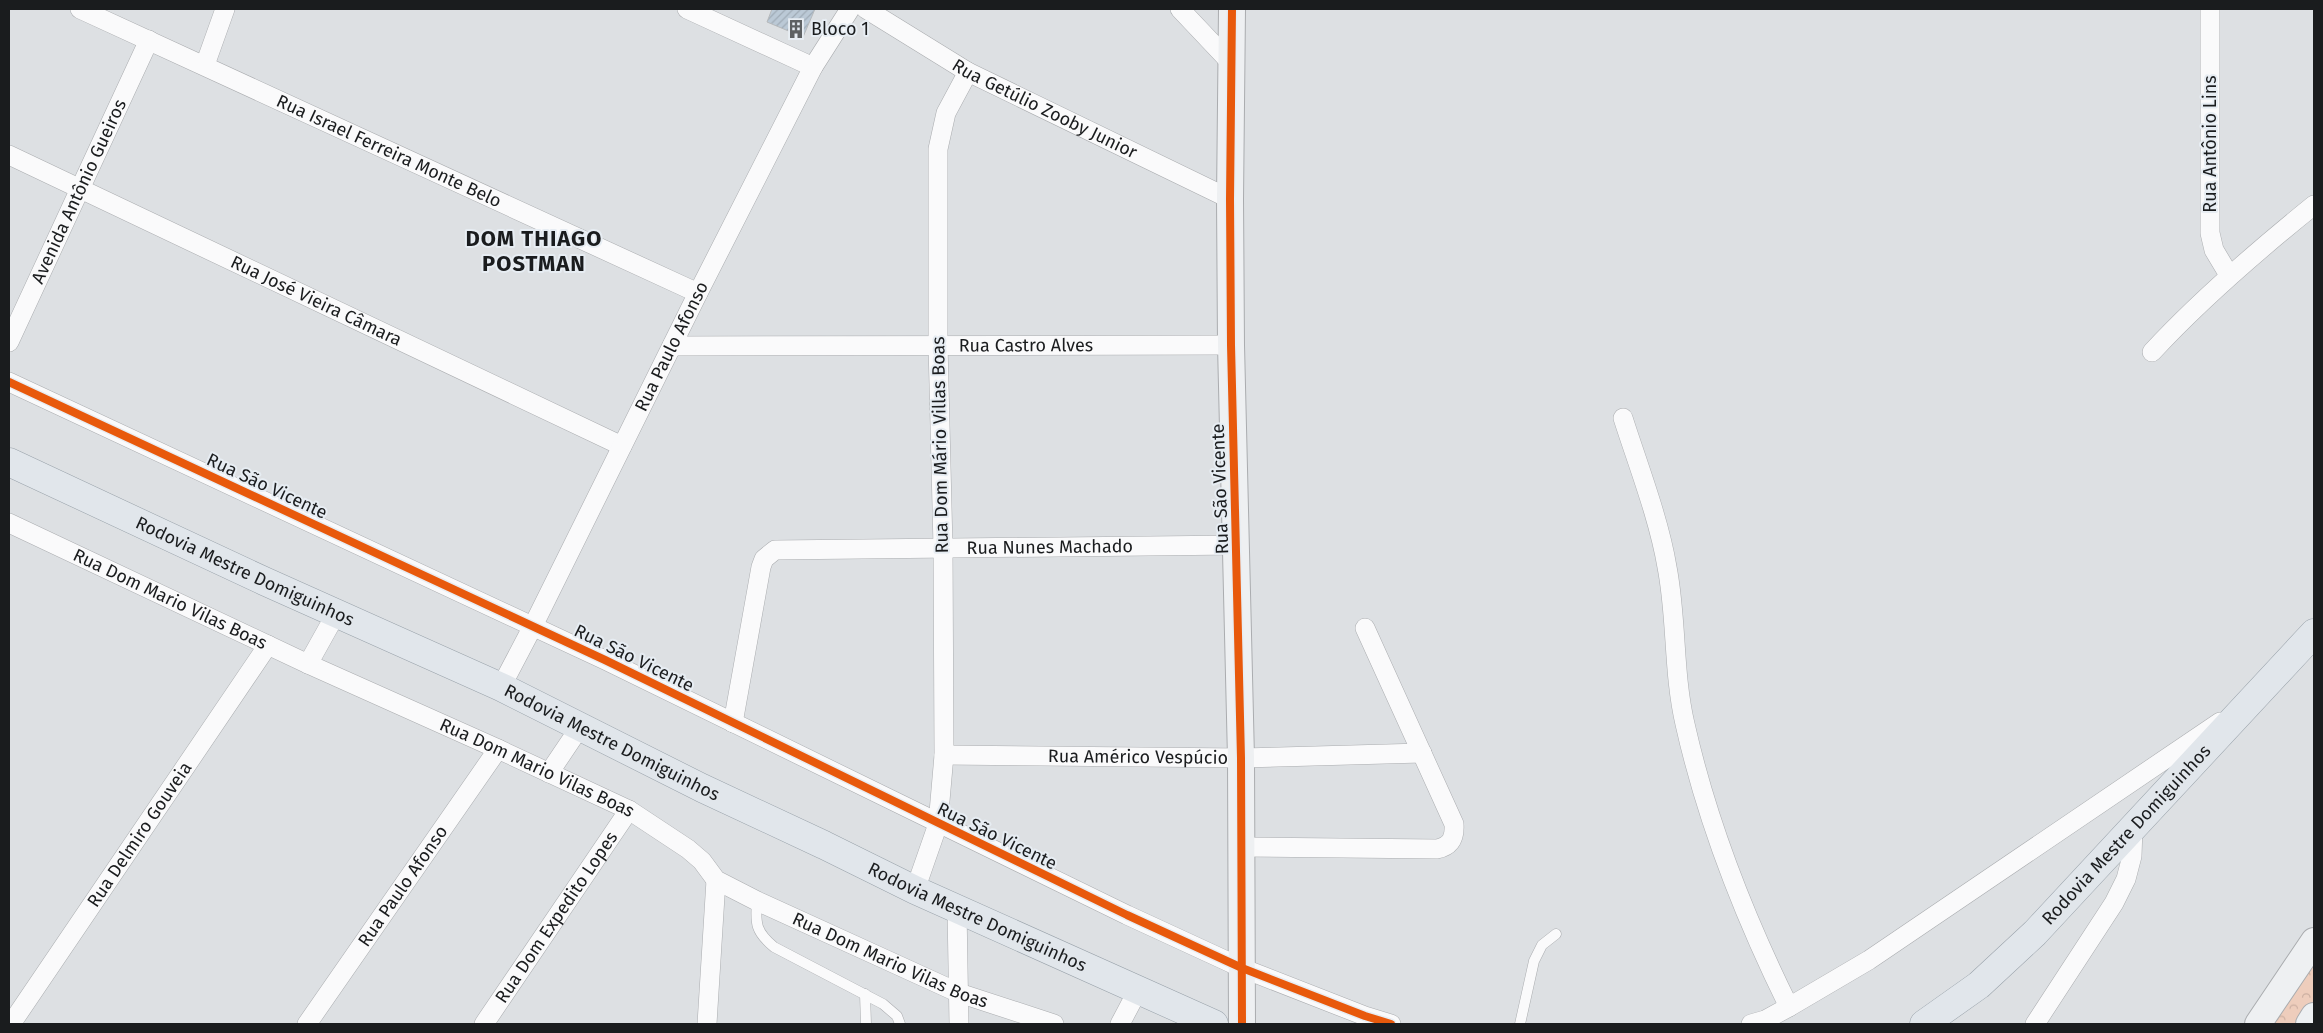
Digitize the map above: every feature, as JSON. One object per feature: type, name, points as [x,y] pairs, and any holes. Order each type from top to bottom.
[{"type":"main road","name":"Rodovia Mestre Domiguinhos","points":[[9,462],[228,565],[337,612],[501,687],[702,788],[916,890],[1214,1024]]},
{"type":"main road","name":"Rodovia Mestre Domiguinhos","points":[[1924,1024],[1979,985],[2034,933],[2314,633]]},
{"type":"street","name":"Rua Israel Ferreira Monte Belo","points":[[80,9],[698,293]]},
{"type":"street","points":[[205,65],[225,9]]},
{"type":"street","points":[[687,9],[813,67]]},
{"type":"street","name":"Rua Paulo Afonso","points":[[501,687],[813,67],[850,9]]},
{"type":"street","name":"Rua Getúlio Zooby Junior","points":[[866,9],[968,72],[1230,200]]},
{"type":"street","points":[[1180,9],[1231,63]]},
{"type":"street","name":"Rua São Vicente","points":[[1232,9],[1231,345],[1242,758],[1242,1024]]},
{"type":"street","name":"Rua Antônio Lins","points":[[2210,9],[2210,233],[2214,250],[2229,275]]},
{"type":"street","name":"Avenida Antônio Gueiros","points":[[9,342],[149,40]]},
{"type":"street","name":"Rua Dom Mário Villas Boas","points":[[916,890],[938,824],[944,755],[943,547],[938,344],[938,149],[946,113],[968,72]]},
{"type":"street","name":"Rua José Vieira Câmara","points":[[9,155],[622,446]]},
{"type":"street","points":[[2152,352],[2190,311],[2229,275],[2314,205]]},
{"type":"street","name":"Rua Castro Alves","points":[[672,346],[938,344],[1231,345]]},
{"type":"street","name":"Rua São Vicente","points":[[9,382],[533,626],[938,824],[1242,968]]},
{"type":"street","points":[[1623,418],[1667,565],[1679,685],[1691,749],[1736,888],[1766,961],[1789,1007]]},
{"type":"street","name":"Rua Dom Mario Vilas Boas","points":[[9,523],[308,664],[629,810],[688,849],[702,861],[716,880],[756,901],[959,993],[1054,1024]]},
{"type":"street","name":"Rua Nunes Machado","points":[[733,723],[761,567],[769,554],[775,550],[1237,544]]},
{"type":"street","points":[[308,664],[337,612]]},
{"type":"street","points":[[1242,847],[1437,849],[1451,842],[1454,836],[1454,824],[1365,628]]},
{"type":"street","name":"Rua Delmiro Gouveia","points":[[10,1024],[268,645]]},
{"type":"street","points":[[1752,1024],[1789,1007],[1869,960],[2248,703]]},
{"type":"street","points":[[549,773],[580,727]]},
{"type":"street","name":"Rua Paulo Afonso","points":[[307,1024],[498,749]]},
{"type":"street","name":"Rua Américo Vespúcio","points":[[944,755],[1242,758],[1422,753]]},
{"type":"street","name":"Rua Dom Expedito Lopes","points":[[484,1024],[629,810]]},
{"type":"street","points":[[2035,1024],[2114,903],[2126,879],[2132,856],[2133,828]]},
{"type":"street","points":[[707,1024],[716,880]]},
{"type":"street","points":[[957,909],[959,1024]]},
{"type":"street","points":[[2258,1024],[2314,941]]},
{"type":"street","points":[[1242,968],[1361,1020],[1390,1024]]},
{"type":"street","points":[[1120,1024],[1138,990]]},
{"type":"street","points":[[2309,1024],[2314,1016]]},
{"type":"lane","points":[[756,901],[755,918],[760,935],[774,947],[883,1004],[897,1016],[900,1024]]},
{"type":"lane","points":[[1520,1024],[1534,961],[1542,945],[1556,934]]},
{"type":"lane","points":[[865,994],[866,1024]]},
{"type":"green space","points":[[2314,947],[2314,1006],[2303,1024],[2262,1024]]},
{"type":"building","name":"Bloco 1","points":[[772,9],[815,9],[803,37],[767,22]]},
{"type":"cycle path","points":[[1232,9],[1231,345],[1241,758],[1242,1024]]},
{"type":"cycle path","points":[[9,382],[605,660],[1127,915],[1242,968],[1365,1016],[1391,1024]]},
{"type":"place","name":"Bloco 1","points":[[796,29]]},
{"type":"district","name":"DOM THIAGO POSTMAN","points":[[534,250]]}]
